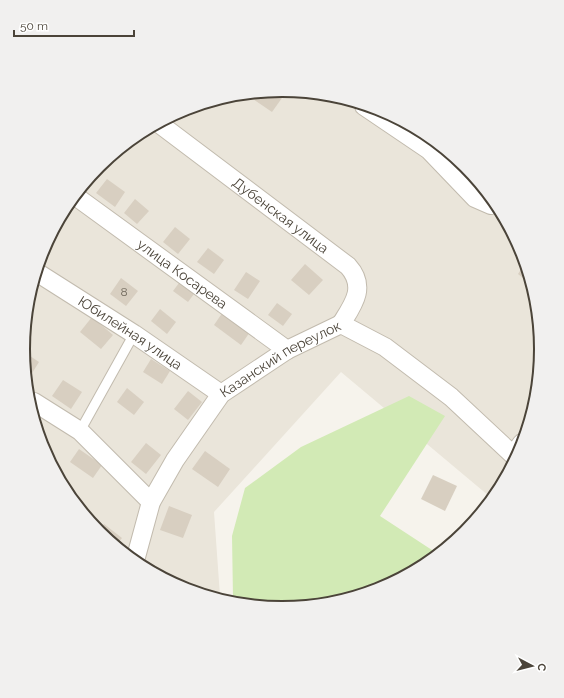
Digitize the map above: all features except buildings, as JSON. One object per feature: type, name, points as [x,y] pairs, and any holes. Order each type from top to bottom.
[{"type":"street","points":[[380,117],[429,150],[475,198],[488,204]]},
{"type":"street","name":"Дубенская улица","points":[[164,127],[354,272],[358,291],[355,301],[341,324]]},
{"type":"street","name":"улица Косарева","points":[[80,199],[287,350]]},
{"type":"street","name":"Юбилейная улица","points":[[41,275],[134,334],[221,394]]},
{"type":"street","name":"Казанский переулок","points":[[137,555],[151,502],[175,460],[221,394],[287,350],[341,324],[385,347],[451,397],[513,449]]},
{"type":"street","points":[[36,403],[80,431],[151,502]]},
{"type":"lane","points":[[80,431],[134,334]]},
{"type":"shaded area","points":[[282,97],[315,99],[363,110],[393,123],[422,139],[448,160],[471,183],[492,209],[508,238],[521,268],[532,316],[534,349],[532,382],[521,430],[508,460],[488,495],[341,372],[214,512],[220,593],[186,582],[142,559],[104,527],[72,489],[56,460],[43,430],[32,382],[30,349],[32,316],[43,268],[56,238],[72,209],[93,183],[116,160],[142,139],[171,123],[201,110],[249,99]]},
{"type":"green space","points":[[409,396],[445,416],[380,516],[433,551],[422,559],[378,582],[363,588],[331,596],[315,599],[282,601],[249,599],[233,596],[232,536],[245,488],[301,447]]}]
